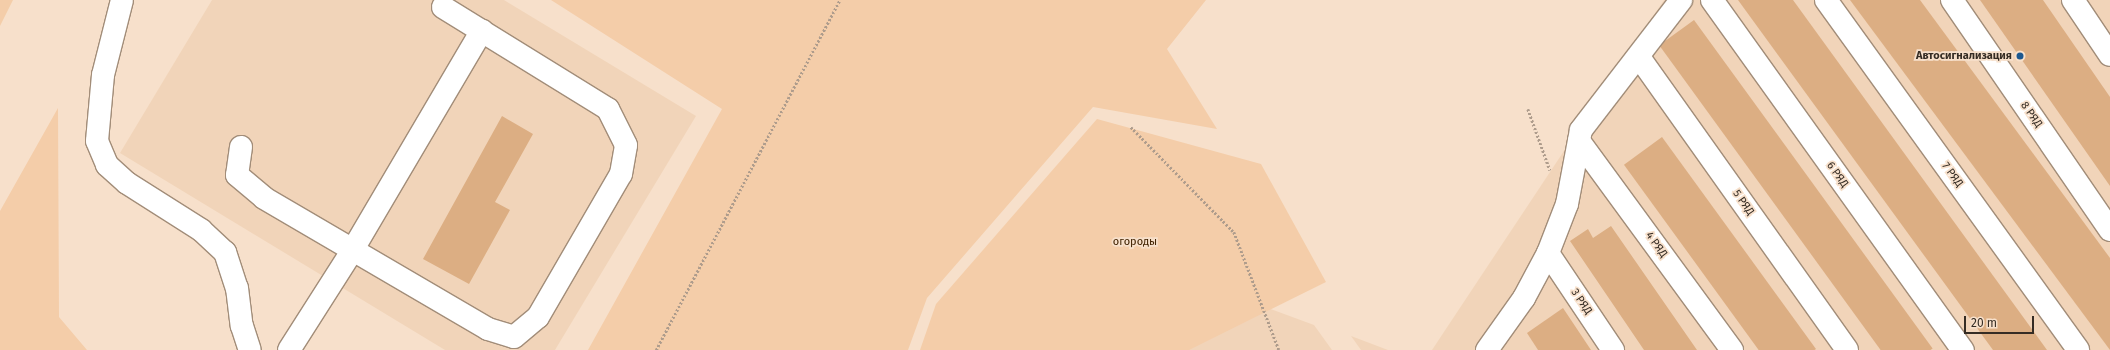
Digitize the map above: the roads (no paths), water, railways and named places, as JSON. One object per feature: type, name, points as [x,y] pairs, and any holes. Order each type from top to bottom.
[{"type":"lane","points":[[122,0],[103,75],[97,141],[107,165],[127,183],[201,230],[225,252],[237,288],[242,326],[250,350]]},
{"type":"lane","points":[[1494,347],[1548,253],[1567,204],[1581,130],[1639,57],[1681,0]]},
{"type":"lane","name":"6 РЯД","points":[[1712,0],[1963,350]]},
{"type":"lane","name":"7 РЯД","points":[[1826,0],[2078,350]]},
{"type":"lane","name":"8 РЯД","points":[[1952,0],[2110,230]]},
{"type":"lane","points":[[2073,0],[2110,55]]},
{"type":"lane","points":[[241,146],[237,175],[264,198],[352,251],[488,329],[514,337],[538,317],[621,174],[626,145],[608,109],[443,7]]},
{"type":"lane","points":[[289,350],[352,251],[482,30]]},
{"type":"lane","name":"5 РЯД","points":[[1639,57],[1847,350]]},
{"type":"lane","name":"4 РЯД","points":[[1579,141],[1732,350]]},
{"type":"lane","name":"3 РЯД","points":[[1548,253],[1613,350]]},
{"type":"place","name":"Автосигнализация","points":[[2020,56]]},
{"type":"park label","name":"огороды","points":[[1135,242]]}]
